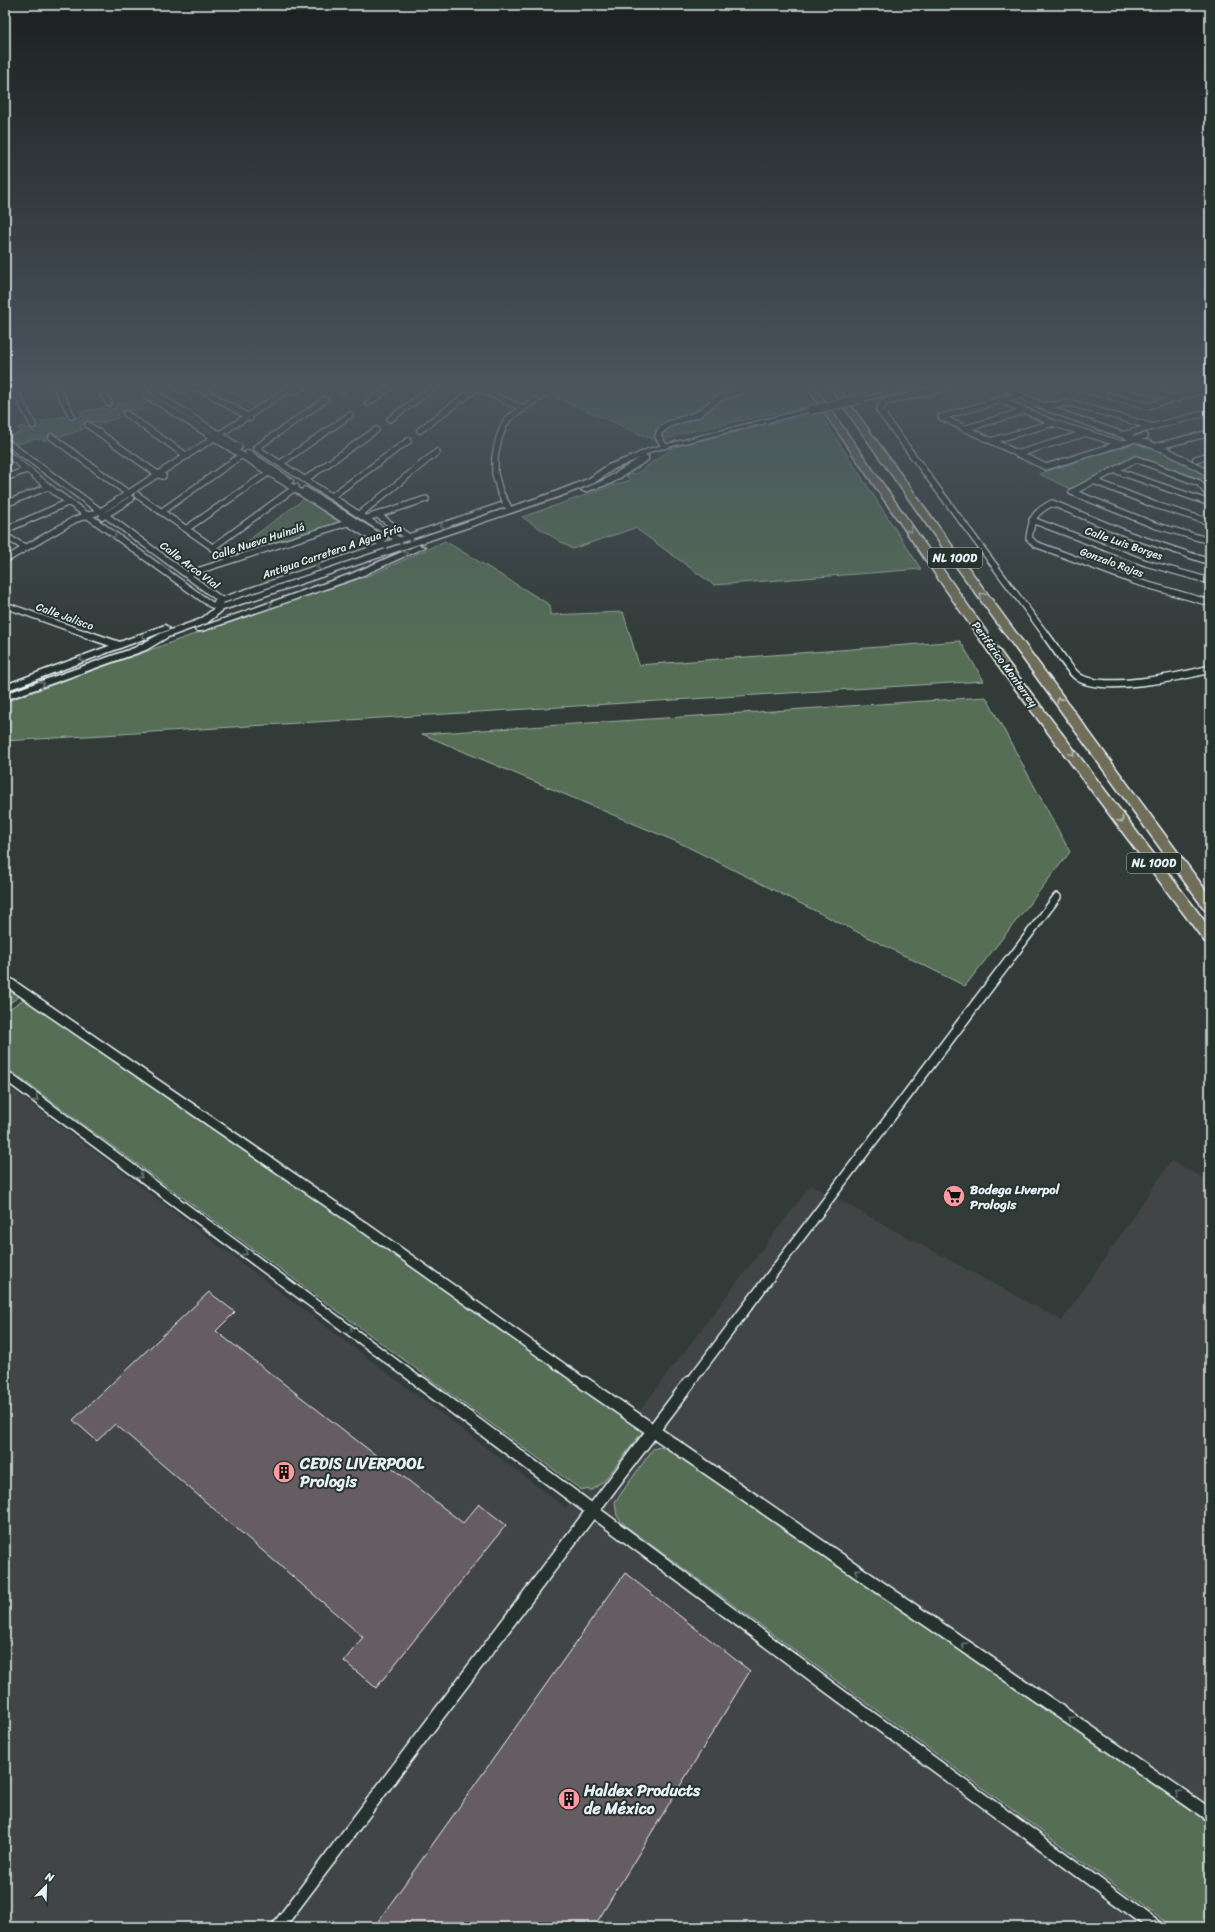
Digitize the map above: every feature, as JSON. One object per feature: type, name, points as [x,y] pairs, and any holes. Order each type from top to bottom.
[{"type":"highway","name":"Periférico Monterrey","points":[[871,473],[1005,667],[1210,938]]},
{"type":"highway","name":"Periférico Monterrey","points":[[895,473],[961,566],[1210,906]]},
{"type":"street","points":[[5,478],[18,473]]},
{"type":"street","name":"Calle Arco Vial","points":[[30,473],[210,604]]},
{"type":"street","name":"Calle Arco Vial","points":[[49,473],[189,574],[220,604]]},
{"type":"street","points":[[101,473],[129,494]]},
{"type":"street","points":[[156,473],[166,476]]},
{"type":"street","points":[[95,521],[129,494],[162,473]]},
{"type":"street","points":[[5,560],[74,520],[104,513],[137,496],[170,473]]},
{"type":"street","points":[[161,512],[216,473]]},
{"type":"street","points":[[268,473],[296,487],[397,545]]},
{"type":"street","points":[[186,529],[268,473]]},
{"type":"street","points":[[275,473],[347,523],[383,545]]},
{"type":"street","points":[[297,473],[367,518],[397,545]]},
{"type":"street","points":[[306,479],[314,473]]},
{"type":"street","points":[[332,496],[364,473]]},
{"type":"street","points":[[360,514],[411,473]]},
{"type":"street","points":[[495,473],[498,490],[508,507]]},
{"type":"street","points":[[137,650],[165,635],[204,621],[220,604],[397,545],[416,542],[508,507],[541,500],[591,481],[602,473]]},
{"type":"street","points":[[5,697],[354,576],[411,551],[448,537],[557,501],[609,481],[623,473]]},
{"type":"street","points":[[926,473],[1077,676],[1089,682],[1120,682],[1177,677],[1210,669]]},
{"type":"street","points":[[1108,473],[1072,492],[1154,525],[1210,541]]},
{"type":"street","points":[[1123,473],[1210,503]]},
{"type":"street","points":[[1178,473],[1202,482],[1210,496]]},
{"type":"street","points":[[1094,481],[1156,505],[1210,522]]},
{"type":"street","points":[[5,504],[48,487]]},
{"type":"street","points":[[212,548],[296,487]]},
{"type":"street","points":[[137,496],[231,560]]},
{"type":"street","points":[[367,518],[426,499]]},
{"type":"street","points":[[6,528],[69,502]]},
{"type":"street","points":[[1032,520],[1035,513],[1052,504],[1104,527],[1153,545],[1210,562]]},
{"type":"street","name":"Antigua Carretera A Agua Fría","points":[[5,688],[220,604],[383,545],[397,545],[408,537],[508,507]]},
{"type":"street","points":[[378,515],[416,542]]},
{"type":"street","name":"Calle Luis Borges","points":[[1032,520],[1146,563],[1210,581]]},
{"type":"street","name":"Gonzalo Rojas","points":[[1032,520],[1029,538],[1035,544],[1134,581],[1210,603]]},
{"type":"street","name":"Calle Nueva Huinalá","points":[[176,579],[354,521]]},
{"type":"street","points":[[5,536],[26,548]]},
{"type":"street","points":[[304,593],[320,582],[383,559],[397,545]]},
{"type":"street","name":"Antigua Carretera A Agua Fría","points":[[210,604],[220,604]]},
{"type":"street","points":[[220,604],[245,613]]},
{"type":"street","name":"Calle Jalisco","points":[[5,605],[118,645]]},
{"type":"street","points":[[278,1927],[591,1511],[1057,897]]},
{"type":"street","points":[[5,980],[364,1227],[652,1431],[1210,1815]]},
{"type":"street","points":[[5,1075],[591,1511],[1156,1927]]},
{"type":"shaded area","points":[[5,1084],[566,1508],[811,1185],[1062,1321],[1171,1161],[1210,1181],[1210,1927],[5,1927]]},
{"type":"green space","points":[[635,473],[859,473],[921,569],[714,585],[635,528],[572,549],[522,517],[630,480],[626,476]]},
{"type":"green space","points":[[1042,473],[1101,473],[1071,489],[1039,474]]},
{"type":"green space","points":[[1184,473],[1204,473],[1210,477],[1200,479]]},
{"type":"green space","points":[[304,499],[339,522],[235,555],[231,553]]},
{"type":"green space","points":[[445,541],[550,605],[550,615],[623,612],[639,665],[960,641],[984,681],[5,741],[5,702],[245,616],[373,574]]},
{"type":"green space","points":[[986,697],[1070,852],[965,986],[682,844],[422,734]]},
{"type":"green space","points":[[5,983],[22,995],[5,1006]]},
{"type":"green space","points":[[24,999],[31,1000],[644,1430],[604,1481],[592,1490],[580,1489],[5,1067],[5,1012]]},
{"type":"green space","points":[[660,1447],[667,1449],[1210,1824],[1210,1927],[1172,1927],[627,1527],[617,1516],[615,1502],[653,1449]]},
{"type":"building","name":"CEDIS LIVERPOOL Prologis","points":[[209,1292],[235,1312],[216,1331],[463,1523],[479,1504],[506,1525],[376,1688],[344,1661],[363,1637],[115,1424],[97,1441],[73,1420]]},
{"type":"building","name":"Haldex Products de México","points":[[625,1573],[750,1671],[594,1927],[374,1927]]},
{"type":"place","name":"Bodega Liverpol Prologis","points":[[954,1196]]},
{"type":"place","name":"CEDIS LIVERPOOL Prologis","points":[[284,1472]]},
{"type":"place","name":"Haldex Products de México","points":[[569,1799]]}]
